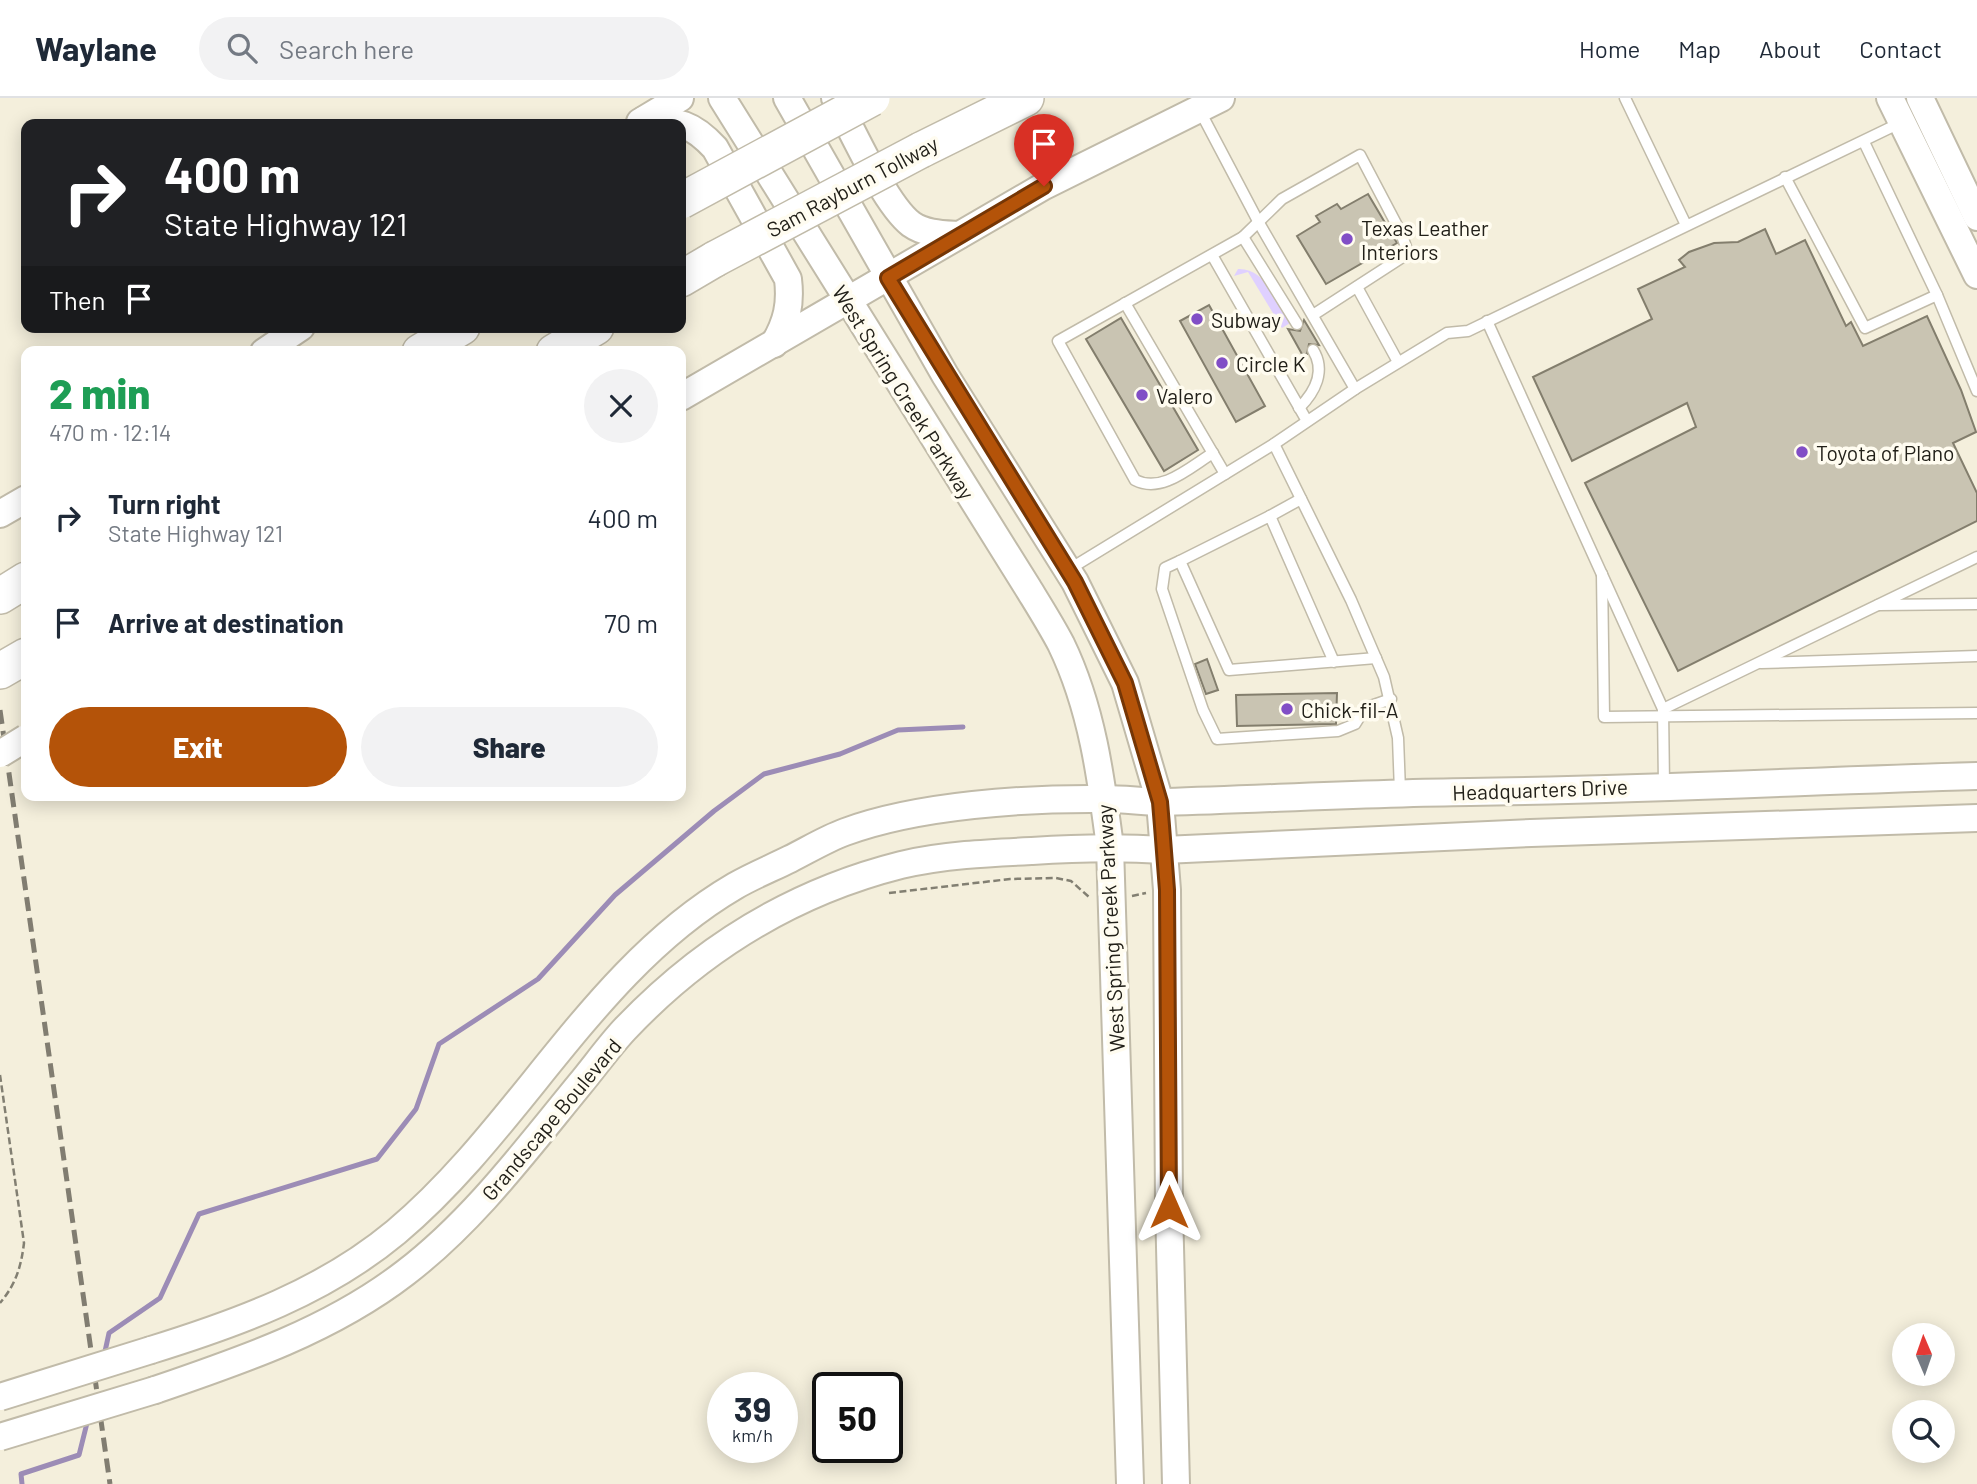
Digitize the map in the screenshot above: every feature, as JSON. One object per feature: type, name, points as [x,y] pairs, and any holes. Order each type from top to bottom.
[{"type":"highway","points":[[686,198],[872,98]]},
{"type":"highway","name":"Sam Rayburn Tollway","points":[[686,276],[921,150],[1026,98]]},
{"type":"highway","points":[[430,346],[452,333]]},
{"type":"highway","points":[[564,346],[586,333]]},
{"type":"highway","points":[[0,596],[21,583]]},
{"type":"highway","points":[[0,671],[21,659]]},
{"type":"main road","points":[[646,119],[680,98]]},
{"type":"main road","name":"West Spring Creek Parkway","points":[[722,98],[1061,644],[1084,704],[1099,759],[1110,847],[1130,1484]]},
{"type":"main road","name":"West Spring Creek Parkway","points":[[787,98],[888,278],[1068,570],[1125,683],[1160,802],[1167,890],[1169,1207],[1177,1484]]},
{"type":"main road","points":[[835,98],[895,209],[913,226],[933,233],[959,235]]},
{"type":"main road","points":[[1890,98],[1977,275]]},
{"type":"main road","points":[[686,394],[848,303],[1044,186],[1210,103]]},
{"type":"main road","points":[[1902,123],[1923,104],[1977,217]]},
{"type":"main road","points":[[686,125],[699,130],[715,148],[788,279],[791,303],[783,329],[774,344]]},
{"type":"main road","points":[[273,346],[292,333]]},
{"type":"main road","points":[[0,514],[21,502]]},
{"type":"main road","points":[[0,754],[21,741]]},
{"type":"main road","name":"Headquarters Drive","points":[[1104,799],[1160,802],[1400,792],[1977,776]]},
{"type":"main road","points":[[1664,786],[1666,828]]},
{"type":"main road","name":"Grandscape Boulevard","points":[[0,1397],[231,1325],[289,1300],[341,1271],[394,1234],[438,1194],[610,991],[684,922],[735,886],[845,832],[963,805],[1104,799]]},
{"type":"main road","name":"Headquarters Drive","points":[[1110,847],[1164,850],[1666,828],[1977,818]]},
{"type":"main road","name":"Grandscape Boulevard","points":[[0,1437],[243,1360],[300,1336],[355,1306],[404,1274],[450,1234],[493,1190],[636,1018],[682,975],[732,938],[784,907],[843,883],[902,865],[962,855],[1110,847]]},
{"type":"main road","points":[[610,991],[636,1018]]},
{"type":"lane","points":[[1625,98],[1686,225]]},
{"type":"lane","points":[[1210,103],[1259,223],[1355,389]]},
{"type":"lane","points":[[1068,570],[1274,444],[1355,389],[1447,333],[1468,331],[1902,123]]},
{"type":"lane","points":[[1864,142],[1937,295],[1977,391]]},
{"type":"lane","points":[[1213,453],[1159,485],[1146,486],[1135,480],[1058,341],[1243,237],[1282,199],[1360,155],[1406,247],[1404,256],[1313,314]]},
{"type":"lane","points":[[1785,177],[1865,328],[1937,295]]},
{"type":"lane","points":[[1243,237],[1297,324]]},
{"type":"lane","points":[[1212,255],[1307,421]]},
{"type":"lane","points":[[1357,287],[1398,362]]},
{"type":"lane","points":[[1125,303],[1225,474]]},
{"type":"lane","points":[[1487,321],[1663,713],[1664,786]]},
{"type":"lane","points":[[1300,408],[1310,397],[1320,374],[1320,365],[1313,350]]},
{"type":"lane","points":[[1274,444],[1376,658],[1391,699],[1398,738],[1400,792]]},
{"type":"lane","points":[[1301,499],[1165,568],[1161,589],[1203,710],[1217,739],[1338,731],[1355,724],[1365,708],[1391,699]]},
{"type":"lane","points":[[1270,516],[1334,662]]},
{"type":"lane","points":[[1663,713],[1756,663],[1977,557]]},
{"type":"lane","points":[[1180,561],[1229,670],[1376,658]]},
{"type":"lane","points":[[1602,573],[1604,717],[1663,713],[1977,713]]},
{"type":"lane","points":[[1874,606],[1977,604]]},
{"type":"lane","points":[[1756,663],[1977,656]]},
{"type":"path","points":[[880,894],[1010,879],[1056,878],[1071,881],[1091,900],[1167,890]]},
{"type":"path","points":[[0,1075],[24,1243],[21,1269],[10,1291],[0,1303]]},
{"type":"shaded area","points":[[1238,269],[1248,270],[1264,280],[1290,323],[1282,328],[1279,324],[1265,330],[1263,326],[1276,318],[1248,272],[1234,276]]},
{"type":"building","name":"Texas Leather Interiors","points":[[1368,194],[1397,243],[1326,284],[1297,236],[1320,222],[1316,216],[1337,204],[1341,209]]},
{"type":"building","name":"Toyota of Plano","points":[[1765,229],[1776,254],[1805,240],[1846,326],[1851,322],[1863,346],[1927,316],[1961,390],[1976,432],[1953,443],[1977,493],[1977,521],[1678,671],[1585,483],[1696,427],[1687,403],[1572,461],[1533,377],[1652,319],[1638,289],[1685,267],[1679,260],[1689,252],[1714,243],[1738,242]]},
{"type":"building","name":"Circle K","points":[[1209,305],[1265,406],[1236,422],[1180,321]]},
{"type":"building","name":"Valero","points":[[1121,318],[1198,450],[1164,471],[1086,339]]},
{"type":"building","points":[[1304,320],[1319,345],[1309,344],[1307,354],[1303,356],[1288,329],[1300,331]]},
{"type":"building","points":[[1207,659],[1218,690],[1206,694],[1195,664]]},
{"type":"building","name":"Chick-fil-A","points":[[1337,693],[1336,724],[1237,726],[1236,695]]},
{"type":"waterway","points":[[104,1356],[109,1333],[160,1298],[199,1214],[377,1159],[416,1109],[439,1044],[538,979],[615,895],[714,811],[764,774],[840,754],[898,730],[963,727]]},
{"type":"waterway","points":[[22,1484],[21,1474],[79,1455],[88,1419]]},
{"type":"railway","points":[[0,710],[110,1484]]},
{"type":"place","name":"Texas Leather Interiors","points":[[1347,239]]},
{"type":"place","name":"Subway","points":[[1197,319]]},
{"type":"place","name":"Circle K","points":[[1222,363]]},
{"type":"place","name":"Valero","points":[[1142,395]]},
{"type":"place","name":"Toyota of Plano","points":[[1802,452]]},
{"type":"place","name":"Chick-fil-A","points":[[1287,709]]},
{"type":"route","points":[[1044,186],[888,278],[1075,582],[1125,683],[1160,802],[1167,890],[1169,1207]]}]
